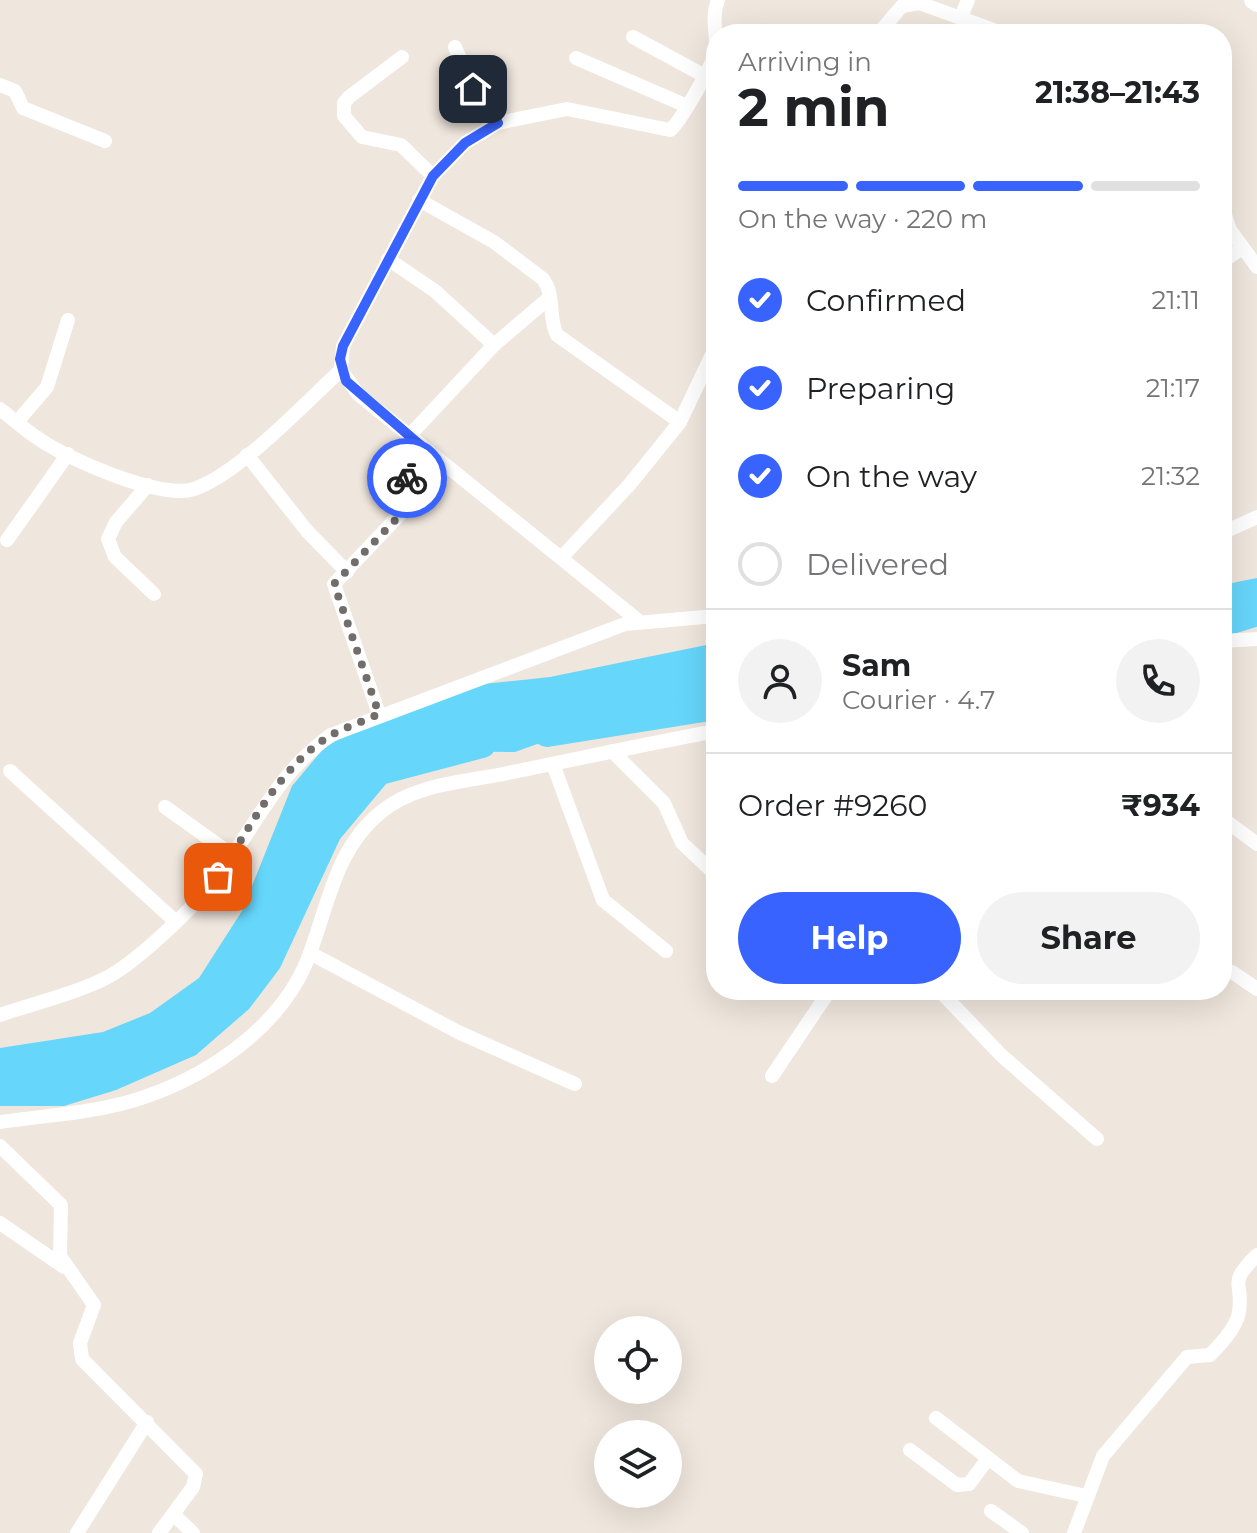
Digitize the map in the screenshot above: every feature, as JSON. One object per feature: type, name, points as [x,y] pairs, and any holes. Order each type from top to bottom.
[{"type":"street","points":[[712,24],[718,0]]},
{"type":"street","points":[[961,17],[968,0]]},
{"type":"street","points":[[887,24],[902,6],[910,3],[979,24]]},
{"type":"street","points":[[633,37],[703,75]]},
{"type":"street","points":[[455,47],[473,89],[498,123]]},
{"type":"street","points":[[402,57],[349,97],[344,103],[344,116],[362,137],[401,145],[433,176]]},
{"type":"street","points":[[576,58],[687,106]]},
{"type":"street","points":[[640,622],[358,394],[341,370],[343,346],[433,176],[465,143],[498,123],[567,109],[670,130],[706,70]]},
{"type":"street","points":[[0,85],[15,91],[23,108],[105,141]]},
{"type":"street","points":[[419,200],[507,251],[543,279],[557,335],[680,422]]},
{"type":"street","points":[[1232,233],[1257,267]]},
{"type":"street","points":[[1232,255],[1242,248]]},
{"type":"street","points":[[388,259],[435,291],[494,345]]},
{"type":"street","points":[[409,436],[494,345],[549,298]]},
{"type":"street","points":[[17,422],[47,387],[68,320]]},
{"type":"street","points":[[562,557],[630,484],[680,422],[706,367]]},
{"type":"street","points":[[0,409],[39,439],[68,454],[148,485],[193,489],[247,455],[341,370]]},
{"type":"street","points":[[379,714],[333,591],[334,584],[407,507],[407,478],[427,451]]},
{"type":"street","points":[[7,540],[68,454]]},
{"type":"street","points":[[247,455],[298,521],[347,572]]},
{"type":"street","points":[[148,485],[116,522],[108,539],[115,557],[154,594]]},
{"type":"street","points":[[1232,528],[1257,517]]},
{"type":"street","points":[[0,1015],[105,979],[175,921],[204,893],[298,762],[331,735],[379,714],[640,622],[706,617]]},
{"type":"street","points":[[1232,640],[1257,639]]},
{"type":"street","points":[[0,1122],[129,1102],[191,1077],[227,1055],[260,1028],[298,978],[310,953],[342,859],[354,840],[395,802],[440,786],[706,733]]},
{"type":"street","points":[[612,751],[664,803],[682,843],[706,866]]},
{"type":"street","points":[[553,764],[603,900],[666,951]]},
{"type":"street","points":[[10,771],[175,921]]},
{"type":"street","points":[[165,807],[232,855]]},
{"type":"street","points":[[1232,825],[1257,844]]},
{"type":"street","points":[[310,953],[458,1032],[575,1084]]},
{"type":"street","points":[[1232,972],[1257,989]]},
{"type":"street","points":[[772,1076],[823,1000]]},
{"type":"street","points":[[949,1000],[1001,1055],[1097,1139]]},
{"type":"street","points":[[0,1146],[61,1205],[59,1245],[65,1267]]},
{"type":"street","points":[[0,1223],[65,1267],[94,1305],[80,1343],[82,1359],[196,1474],[193,1487],[159,1533]]},
{"type":"street","points":[[1074,1533],[1103,1456],[1187,1357],[1210,1355],[1222,1341],[1239,1311],[1236,1284],[1239,1276],[1257,1255]]},
{"type":"street","points":[[936,1418],[1018,1481],[1086,1496]]},
{"type":"street","points":[[77,1533],[147,1422]]},
{"type":"street","points":[[910,1450],[957,1485],[969,1484],[987,1460]]},
{"type":"street","points":[[991,1511],[1022,1533]]},
{"type":"street","points":[[173,1514],[193,1533]]},
{"type":"water","points":[[1257,578],[1257,611],[1232,615],[1232,583]]},
{"type":"water","points":[[706,645],[706,704],[598,722],[515,752],[426,751],[396,772],[340,839],[280,968],[249,1009],[196,1055],[116,1090],[64,1106],[0,1106],[0,1048],[103,1032],[150,1013],[199,978],[242,911],[292,786],[324,748],[353,731],[483,684],[550,677]]},
{"type":"waterway","points":[[1232,620],[1257,612]]},
{"type":"waterway","points":[[547,733],[706,708]]},
{"type":"waterway","points":[[376,772],[482,744]]},
{"type":"way so far","points":[[218,877],[270,796],[298,762],[331,735],[379,714],[333,591],[339,577],[357,564],[407,507],[407,478]]},
{"type":"route","points":[[407,478],[427,451],[358,394],[346,381],[340,359],[351,327],[433,176],[465,143],[498,123],[473,89]]}]
